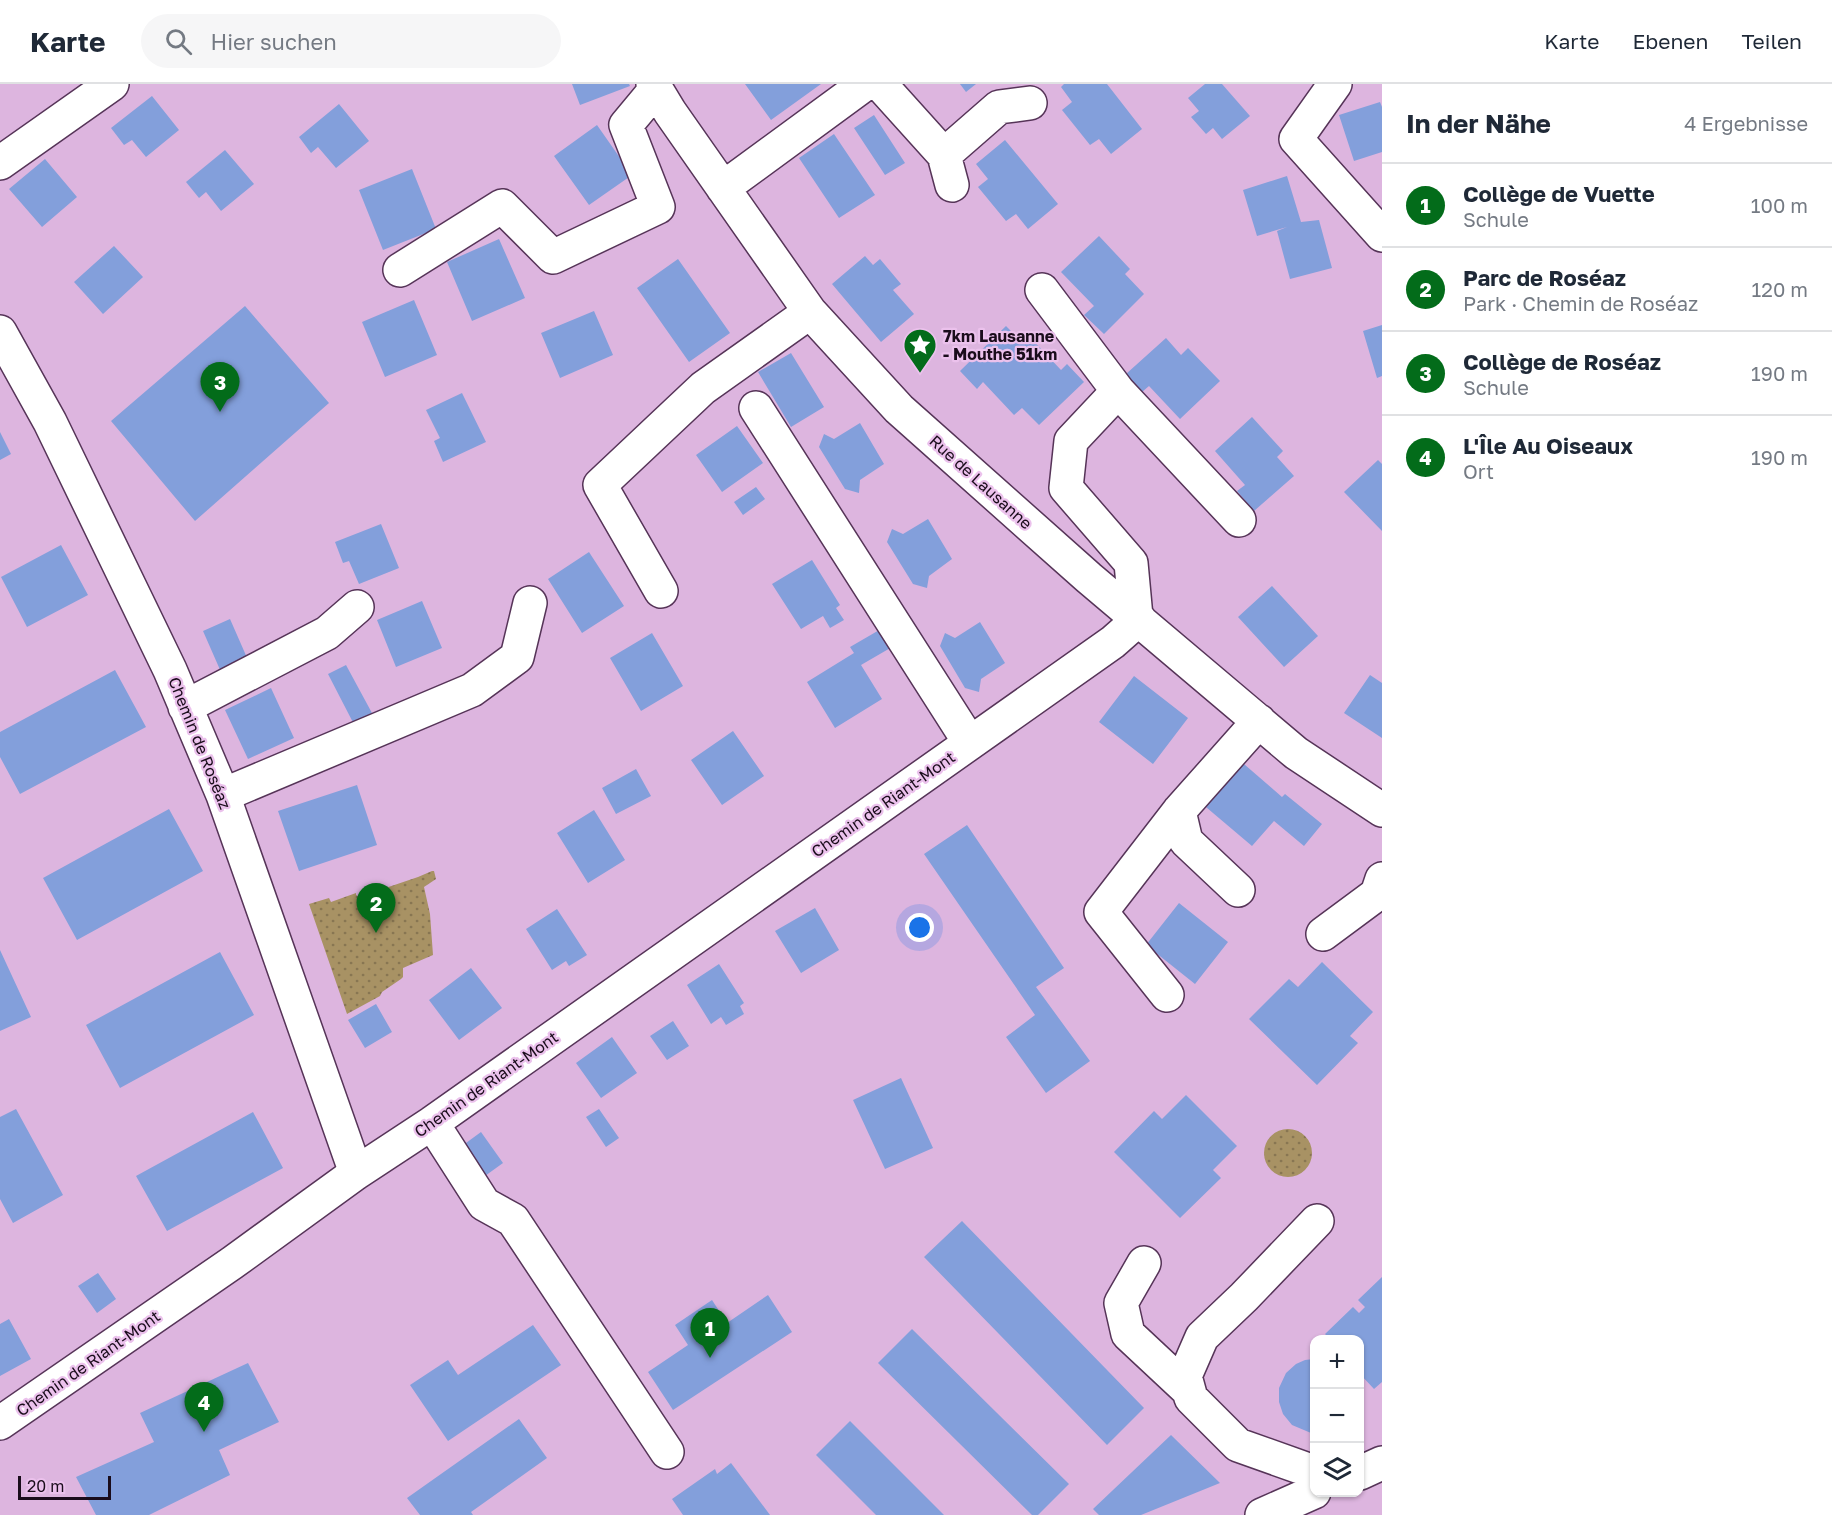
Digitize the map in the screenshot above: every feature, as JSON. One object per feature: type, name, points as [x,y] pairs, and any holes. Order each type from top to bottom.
[{"type":"street","points":[[0,163],[112,84]]},
{"type":"street","points":[[723,188],[865,84]]},
{"type":"street","points":[[880,84],[948,170],[999,107],[1030,103]]},
{"type":"street","points":[[1335,84],[1296,139],[1382,235]]},
{"type":"street","points":[[400,270],[502,206],[553,257],[658,207],[626,125],[654,86]]},
{"type":"street","name":"Rue de Lausanne","points":[[654,86],[810,312],[899,409],[1089,578],[1296,753],[1382,810]]},
{"type":"street","points":[[1042,290],[1118,391],[1239,520]]},
{"type":"street","points":[[661,591],[600,485],[703,388],[810,312]]},
{"type":"street","name":"Chemin de Roséaz","points":[[0,332],[50,422],[170,670],[223,795],[356,1173]]},
{"type":"street","points":[[1118,391],[1071,441],[1066,488],[1131,563],[1138,618]]},
{"type":"street","name":"Chemin de Riant-Mont","points":[[756,408],[970,743]]},
{"type":"street","points":[[223,795],[472,690],[517,657],[530,603]]},
{"type":"street","points":[[185,707],[327,633],[357,607]]},
{"type":"street","name":"Chemin de Riant-Mont","points":[[0,1424],[232,1263],[356,1173],[432,1123],[1113,642],[1138,618]]},
{"type":"street","points":[[1167,995],[1101,912],[1179,811],[1259,721]]},
{"type":"street","points":[[1179,811],[1186,841],[1238,890]]},
{"type":"street","points":[[1323,934],[1377,894],[1382,879]]},
{"type":"street","points":[[432,1123],[484,1204],[513,1220],[668,1452]]},
{"type":"street","points":[[1310,1471],[1238,1445],[1191,1398],[1185,1376],[1202,1337],[1317,1221]]},
{"type":"street","points":[[1144,1263],[1121,1303],[1128,1334],[1189,1391]]},
{"type":"street","points":[[1364,1471],[1382,1463]]},
{"type":"street","points":[[1262,1515],[1310,1494]]},
{"type":"shaded area","points":[[432,871],[436,879],[424,887],[430,914],[433,955],[403,968],[401,979],[382,992],[380,996],[347,1014],[309,904],[329,898],[331,902],[356,893],[359,897]]},
{"type":"shaded area","points":[[1288,1129],[1305,1136],[1312,1153],[1305,1170],[1288,1177],[1271,1170],[1264,1153],[1271,1136]]},
{"type":"building","points":[[572,84],[629,84],[630,86],[580,105]]},
{"type":"building","points":[[745,84],[821,84],[771,120]]},
{"type":"building","points":[[960,84],[976,84],[966,92]]},
{"type":"building","points":[[1064,84],[1107,84],[1142,129],[1111,154],[1099,139],[1090,145],[1062,110],[1072,102],[1061,87]]},
{"type":"building","points":[[1205,84],[1222,84],[1250,116],[1222,139],[1213,128],[1206,134],[1191,117],[1199,111],[1188,98]]},
{"type":"building","points":[[152,96],[179,130],[146,157],[132,140],[124,145],[111,128]]},
{"type":"building","points":[[1380,102],[1382,152],[1354,161],[1339,115]]},
{"type":"building","points":[[339,104],[369,141],[336,168],[318,147],[311,153],[299,137]]},
{"type":"building","points":[[874,115],[905,163],[885,175],[854,128]]},
{"type":"building","points":[[597,125],[632,175],[589,205],[554,156]]},
{"type":"building","points":[[834,134],[875,195],[839,218],[799,158]]},
{"type":"building","points":[[1005,140],[1058,204],[1028,229],[1016,214],[1006,221],[978,187],[988,179],[976,164]]},
{"type":"building","points":[[225,150],[254,184],[221,211],[206,192],[199,198],[186,182]]},
{"type":"building","points":[[45,159],[77,197],[42,227],[9,189]]},
{"type":"building","points":[[412,169],[436,229],[383,250],[359,190]]},
{"type":"building","points":[[1287,176],[1301,222],[1319,220],[1332,268],[1290,279],[1277,231],[1287,227],[1257,236],[1243,190]]},
{"type":"building","points":[[1099,236],[1130,269],[1125,274],[1144,294],[1104,334],[1084,315],[1094,306],[1061,272]]},
{"type":"building","points":[[499,239],[525,298],[472,321],[447,262]]},
{"type":"building","points":[[114,246],[143,277],[103,314],[74,282]]},
{"type":"building","points":[[865,256],[873,265],[880,259],[901,284],[893,290],[914,314],[881,342],[832,284]]},
{"type":"building","points":[[678,259],[730,333],[689,362],[637,288]]},
{"type":"building","points":[[414,300],[437,355],[385,377],[362,322]]},
{"type":"building","points":[[245,306],[329,403],[195,521],[111,421]]},
{"type":"building","points":[[594,311],[613,355],[560,378],[541,333]]},
{"type":"building","points":[[1382,325],[1382,376],[1377,378],[1363,331]]},
{"type":"building","points":[[1006,326],[1024,344],[1030,337],[1061,370],[1067,364],[1084,382],[1039,425],[1022,408],[1014,415],[983,382],[977,389],[960,371]]},
{"type":"building","points":[[1166,338],[1181,355],[1188,348],[1220,381],[1180,419],[1149,386],[1142,392],[1126,374]]},
{"type":"building","points":[[791,353],[824,407],[791,427],[758,372]]},
{"type":"building","points":[[462,393],[486,442],[443,462],[434,441],[440,438],[426,410]]},
{"type":"building","points":[[1252,417],[1283,451],[1277,457],[1294,476],[1254,511],[1237,491],[1245,485],[1215,451]]},
{"type":"building","points":[[860,423],[884,464],[860,480],[859,493],[845,489],[819,447],[824,434],[834,439]]},
{"type":"building","points":[[737,426],[763,463],[722,492],[696,455]]},
{"type":"building","points":[[0,432],[11,454],[0,460]]},
{"type":"building","points":[[1378,460],[1382,464],[1382,531],[1344,492]]},
{"type":"building","points":[[756,487],[765,499],[743,515],[734,502]]},
{"type":"building","points":[[928,519],[952,559],[929,576],[927,588],[913,584],[887,542],[892,529],[903,534]]},
{"type":"building","points":[[381,524],[399,568],[359,584],[349,561],[343,563],[335,542]]},
{"type":"building","points":[[61,545],[88,595],[27,627],[1,577]]},
{"type":"building","points":[[589,552],[624,606],[582,633],[548,579]]},
{"type":"building","points":[[812,560],[840,605],[836,608],[844,620],[830,628],[823,616],[801,629],[772,584]]},
{"type":"building","points":[[1272,586],[1318,636],[1284,667],[1238,617]]},
{"type":"building","points":[[422,601],[442,648],[396,667],[377,620]]},
{"type":"building","points":[[230,619],[248,660],[221,672],[203,631]]},
{"type":"building","points":[[980,622],[1005,663],[981,679],[979,692],[965,688],[940,646],[945,633],[955,638]]},
{"type":"building","points":[[881,629],[892,647],[861,665],[882,699],[835,728],[807,682],[854,653],[850,647]]},
{"type":"building","points":[[652,633],[683,686],[641,711],[610,658]]},
{"type":"building","points":[[346,665],[379,726],[360,736],[328,674]]},
{"type":"building","points":[[115,670],[146,727],[20,794],[0,757],[0,732]]},
{"type":"building","points":[[1370,675],[1382,683],[1382,738],[1344,713]]},
{"type":"building","points":[[1134,676],[1188,718],[1153,764],[1099,722]]},
{"type":"building","points":[[271,688],[294,738],[248,759],[225,710]]},
{"type":"building","points":[[733,731],[764,776],[722,805],[691,760]]},
{"type":"building","points":[[1237,758],[1282,797],[1285,794],[1322,824],[1304,846],[1274,821],[1252,846],[1200,802]]},
{"type":"building","points":[[636,769],[651,796],[616,814],[602,788]]},
{"type":"building","points":[[357,785],[377,845],[299,871],[278,811]]},
{"type":"building","points":[[169,809],[203,871],[77,940],[43,878]]},
{"type":"building","points":[[594,810],[625,860],[588,883],[557,833]]},
{"type":"building","points":[[967,825],[1064,968],[1036,987],[1090,1061],[1046,1093],[1006,1037],[1035,1015],[924,854]]},
{"type":"building","points":[[1179,903],[1228,942],[1195,984],[1146,945]]},
{"type":"building","points":[[815,908],[839,950],[801,973],[775,931]]},
{"type":"building","points":[[557,909],[587,955],[569,966],[566,961],[552,970],[526,929]]},
{"type":"building","points":[[0,950],[31,1017],[0,1031]]},
{"type":"building","points":[[220,952],[254,1015],[120,1088],[86,1025]]},
{"type":"building","points":[[1322,962],[1373,1012],[1350,1036],[1358,1043],[1317,1085],[1249,1019],[1289,979],[1298,987]]},
{"type":"building","points":[[719,964],[744,1003],[740,1006],[744,1014],[726,1025],[721,1017],[711,1024],[687,985]]},
{"type":"building","points":[[471,968],[502,1008],[459,1040],[429,1000]]},
{"type":"building","points":[[376,1004],[392,1032],[365,1048],[348,1020]]},
{"type":"building","points":[[673,1021],[689,1046],[667,1060],[650,1036]]},
{"type":"building","points":[[612,1037],[637,1073],[601,1098],[576,1063]]},
{"type":"building","points":[[901,1078],[933,1148],[885,1169],[853,1100]]},
{"type":"building","points":[[1186,1095],[1237,1146],[1213,1170],[1221,1178],[1180,1218],[1114,1152],[1154,1111],[1162,1119]]},
{"type":"building","points":[[16,1109],[63,1195],[13,1223],[0,1199],[0,1117]]},
{"type":"building","points":[[599,1109],[619,1138],[606,1147],[586,1117]]},
{"type":"building","points":[[253,1112],[283,1168],[167,1231],[136,1176]]},
{"type":"building","points":[[481,1132],[503,1163],[478,1181],[455,1151]]},
{"type":"building","points":[[962,1221],[1144,1408],[1107,1445],[924,1257]]},
{"type":"building","points":[[98,1273],[116,1299],[97,1313],[78,1286]]},
{"type":"building","points":[[1382,1277],[1382,1382],[1374,1389],[1364,1378],[1364,1335],[1325,1334],[1353,1307],[1359,1313],[1365,1307],[1358,1300]]},
{"type":"building","points":[[768,1295],[792,1332],[673,1410],[648,1372],[688,1345],[675,1325],[712,1300],[727,1323]]},
{"type":"building","points":[[9,1319],[31,1359],[0,1376],[0,1324]]},
{"type":"building","points":[[533,1325],[561,1365],[448,1441],[410,1385],[448,1360],[458,1375]]},
{"type":"building","points":[[912,1329],[1069,1484],[1038,1515],[1032,1515],[878,1363]]},
{"type":"building","points":[[1310,1359],[1310,1433],[1292,1425],[1283,1414],[1279,1402],[1279,1388],[1286,1373],[1305,1360]]},
{"type":"building","points":[[248,1363],[279,1422],[219,1450],[230,1475],[149,1515],[96,1515],[76,1477],[154,1442],[140,1413]]},
{"type":"building","points":[[519,1419],[547,1458],[471,1512],[473,1515],[420,1515],[407,1498]]},
{"type":"building","points":[[850,1421],[944,1515],[876,1515],[816,1455]]},
{"type":"building","points":[[1171,1435],[1220,1483],[1141,1515],[1099,1515],[1093,1509]]},
{"type":"building","points":[[731,1463],[770,1515],[683,1515],[672,1499],[715,1469],[717,1474]]},
{"type":"place","name":"7km Lausanne - Mouthe 51km","points":[[920,374]]},
{"type":"place","name":"Collège de Roséaz","points":[[220,412]]},
{"type":"place","name":"Parc de Roséaz","points":[[376,933]]},
{"type":"place","name":"Collège de Vuette","points":[[710,1358]]},
{"type":"place","name":"L'Île Au Oiseaux","points":[[204,1432]]}]
